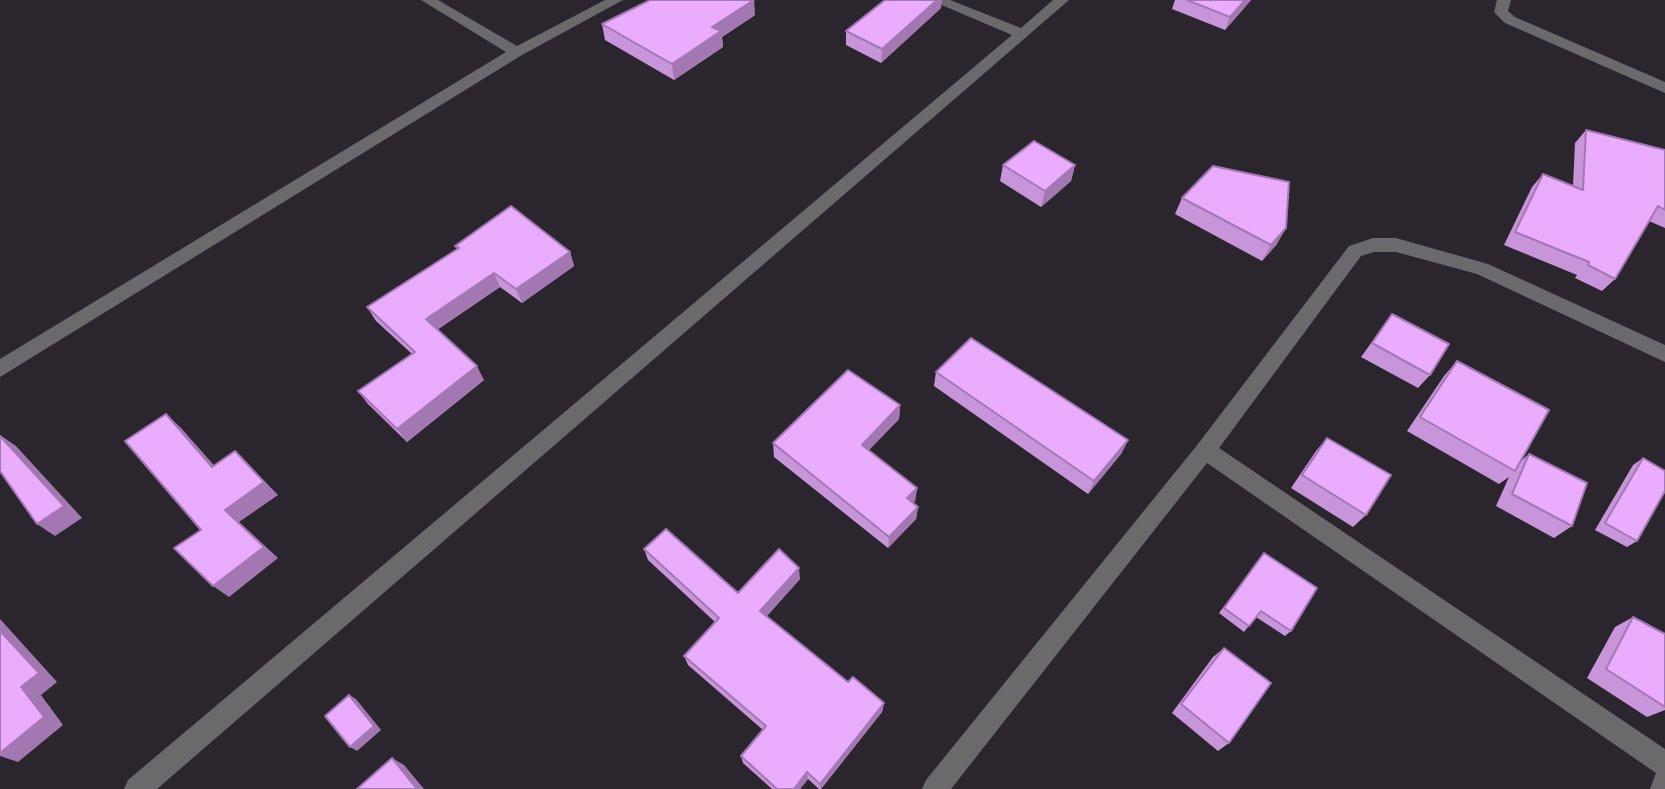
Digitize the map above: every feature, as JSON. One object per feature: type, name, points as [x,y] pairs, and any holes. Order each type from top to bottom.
[{"type":"street","points":[[428,0],[517,52]]},
{"type":"street","points":[[0,369],[517,52],[616,0]]},
{"type":"street","points":[[937,0],[1021,33]]},
{"type":"street","points":[[137,789],[1062,0]]},
{"type":"street","points":[[1504,0],[1501,12],[1510,20],[1665,88]]},
{"type":"street","points":[[935,789],[1205,450],[1355,251],[1373,245],[1396,245],[1482,269],[1665,354]]},
{"type":"street","points":[[1205,450],[1665,764]]},
{"type":"street","points":[[1663,789],[1665,782]]},
{"type":"building","points":[[650,0],[754,0],[712,27],[721,31],[672,64],[602,24]]},
{"type":"building","points":[[885,0],[937,0],[882,49],[846,31]]},
{"type":"building","points":[[1187,0],[1245,0],[1230,17]]},
{"type":"building","points":[[1586,130],[1665,150],[1665,210],[1658,206],[1615,279],[1588,265],[1589,262],[1515,232],[1543,174],[1583,190]]},
{"type":"building","points":[[1034,141],[1075,165],[1045,191],[1003,165]]},
{"type":"building","points":[[1213,166],[1289,182],[1286,228],[1271,245],[1182,198]]},
{"type":"building","points":[[511,206],[570,252],[516,289],[494,273],[426,319],[477,366],[397,429],[358,391],[415,352],[367,307],[459,248],[455,246]]},
{"type":"building","points":[[1392,314],[1449,344],[1430,375],[1372,343]]},
{"type":"building","points":[[971,338],[1128,440],[1094,481],[936,372]]},
{"type":"building","points":[[1457,361],[1549,410],[1515,471],[1420,417]]},
{"type":"building","points":[[848,370],[900,405],[862,445],[917,488],[907,498],[918,507],[889,537],[773,443]]},
{"type":"building","points":[[166,414],[212,467],[235,451],[264,482],[225,510],[264,547],[213,586],[174,548],[201,530],[125,441]]},
{"type":"building","points":[[0,436],[64,506],[37,524],[0,471]]},
{"type":"building","points":[[1327,438],[1391,475],[1366,515],[1302,475]]},
{"type":"building","points":[[1529,454],[1587,483],[1572,526],[1512,494]]},
{"type":"building","points":[[1643,458],[1665,471],[1665,491],[1637,541],[1605,523]]},
{"type":"building","points":[[666,529],[738,593],[779,549],[799,568],[760,611],[848,682],[853,677],[884,703],[820,784],[807,772],[794,789],[777,789],[741,756],[766,726],[684,656],[719,618],[644,549]]},
{"type":"building","points":[[1264,553],[1317,588],[1291,631],[1261,611],[1249,626],[1224,608]]},
{"type":"building","points":[[1633,617],[1665,634],[1665,707],[1606,669]]},
{"type":"building","points":[[0,631],[39,673],[21,687],[44,717],[0,753]]},
{"type":"building","points":[[1224,648],[1271,683],[1229,743],[1181,704]]},
{"type":"building","points":[[349,695],[374,726],[350,747],[325,716]]},
{"type":"building","points":[[392,758],[417,789],[357,789]]}]
